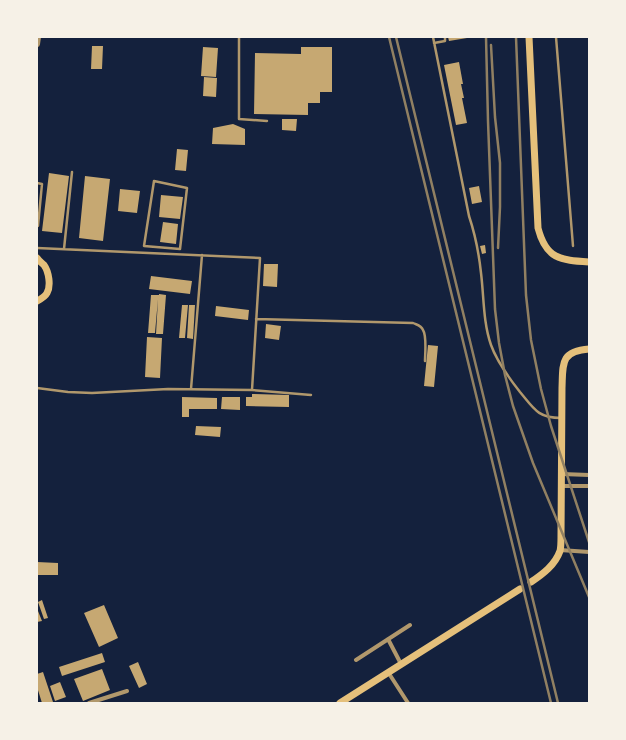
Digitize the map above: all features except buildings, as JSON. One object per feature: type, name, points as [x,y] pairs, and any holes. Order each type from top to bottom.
[{"type":"main road","points":[[529,37],[538,228],[541,238],[552,254],[569,261],[589,262]]},
{"type":"main road","points":[[37,258],[45,266],[49,278],[47,293],[37,302]]},
{"type":"main road","points":[[531,582],[554,562],[560,550],[563,367],[566,358],[571,352],[589,349]]},
{"type":"main road","points":[[340,703],[520,589]]},
{"type":"street","points":[[37,44],[38,37]]},
{"type":"street","points":[[562,474],[589,474]]},
{"type":"street","points":[[562,486],[589,486]]},
{"type":"street","points":[[560,550],[589,552]]},
{"type":"street","points":[[356,660],[410,624]]},
{"type":"street","points":[[388,639],[401,664]]},
{"type":"street","points":[[388,672],[408,703]]},
{"type":"street","points":[[89,703],[127,690]]},
{"type":"lane","points":[[239,37],[239,119],[267,121]]},
{"type":"lane","points":[[433,37],[469,216],[474,231],[481,270],[487,330],[492,346],[500,363],[532,408],[543,416],[562,418]]},
{"type":"lane","points":[[434,43],[445,41],[444,37]]},
{"type":"lane","points":[[556,37],[573,246]]},
{"type":"lane","points":[[64,248],[72,172]]},
{"type":"lane","points":[[179,254],[180,249],[187,188],[154,181],[144,246],[180,249]]},
{"type":"lane","points":[[37,183],[42,184],[37,226]]},
{"type":"lane","points":[[37,248],[64,248],[260,258],[252,390]]},
{"type":"lane","points":[[191,389],[202,255]]},
{"type":"lane","points":[[256,319],[413,323],[420,326],[424,330],[425,361]]},
{"type":"lane","points":[[37,388],[92,393],[191,389],[252,390],[311,395]]},
{"type":"railway","points":[[389,37],[551,703]]},
{"type":"railway","points":[[396,37],[558,703]]},
{"type":"railway","points":[[486,37],[495,309],[499,343],[513,406],[533,463],[589,597]]},
{"type":"railway","points":[[516,37],[526,295],[531,340],[541,389],[551,426],[589,542]]},
{"type":"railway","points":[[491,45],[495,117],[500,163],[498,248]]}]
